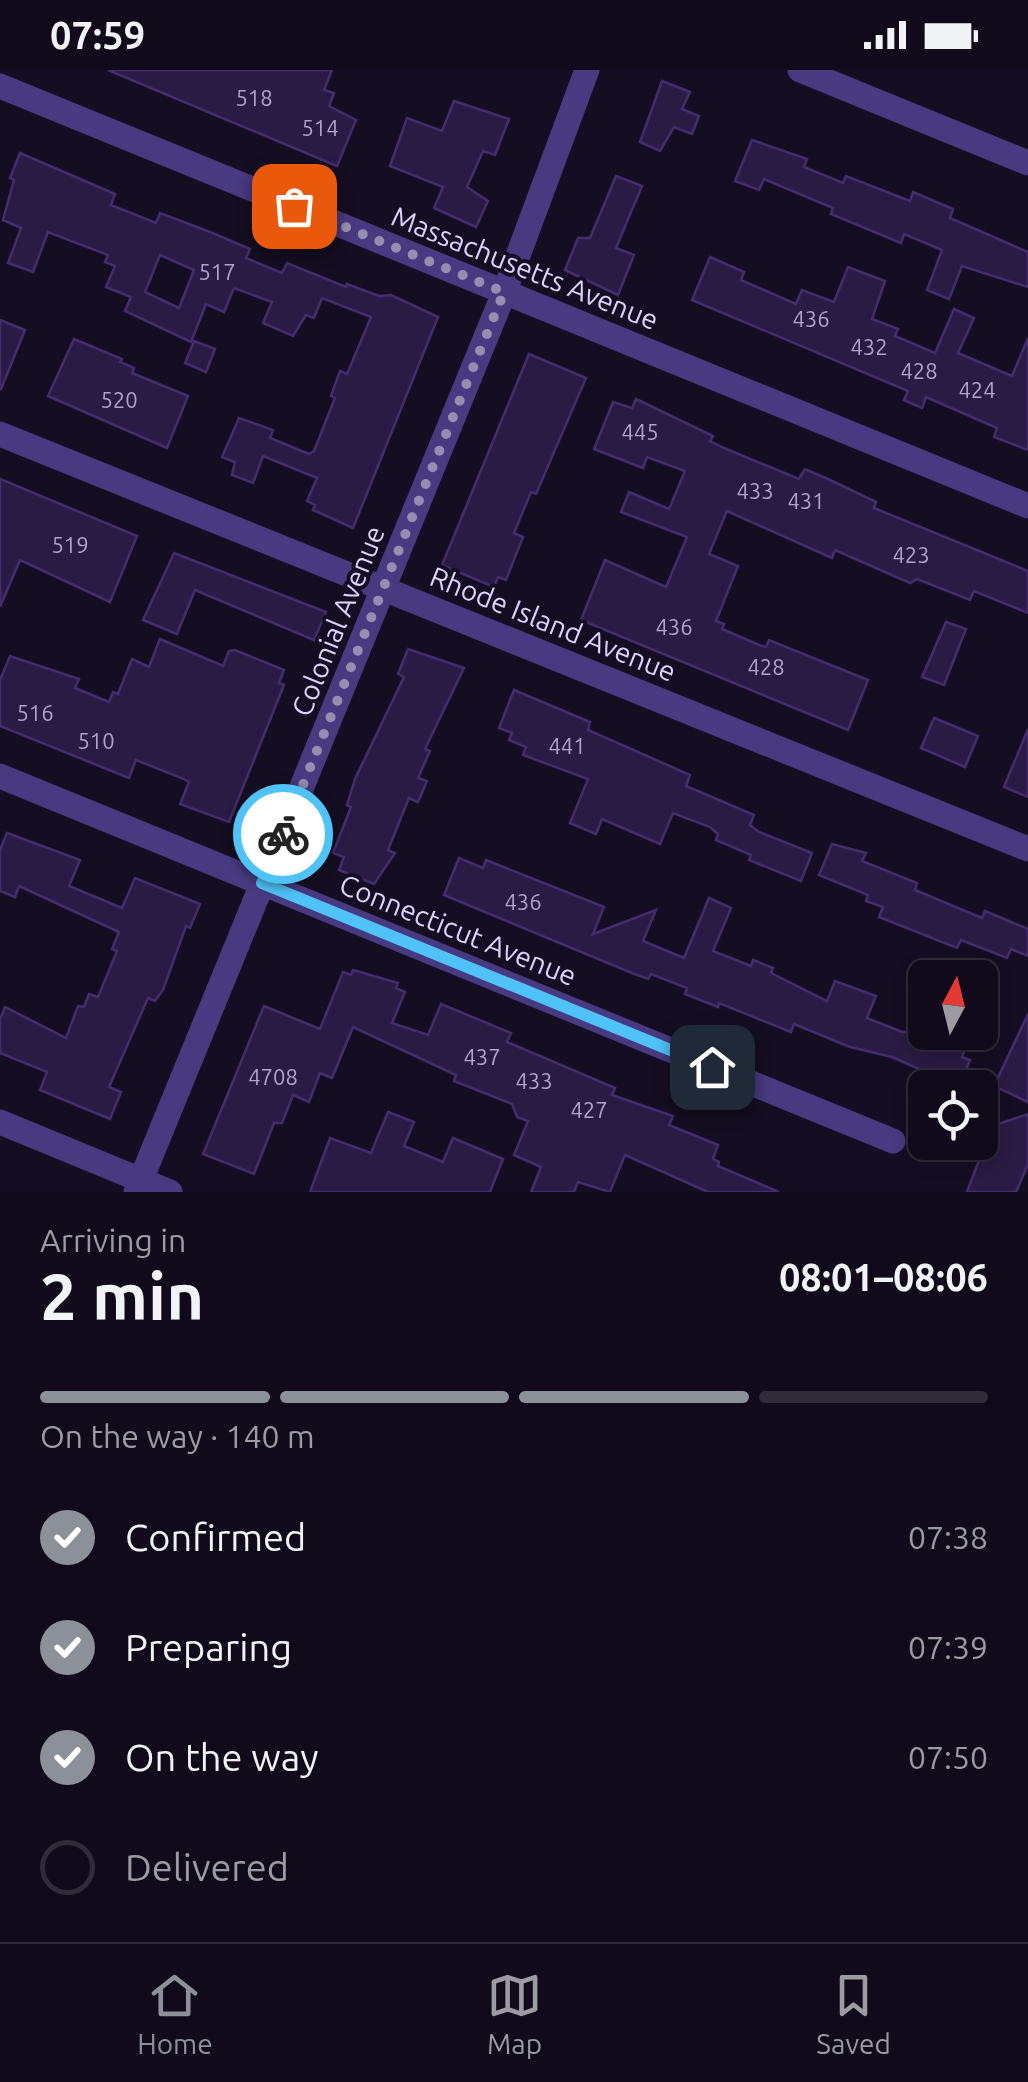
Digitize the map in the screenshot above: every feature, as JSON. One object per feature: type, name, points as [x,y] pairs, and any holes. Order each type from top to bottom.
[{"type":"street","name":"Colonial Avenue","points":[[138,1186],[385,588],[504,292],[587,70]]},
{"type":"street","points":[[800,70],[1028,164]]},
{"type":"street","name":"Massachusetts Avenue","points":[[0,86],[1028,506]]},
{"type":"street","name":"Rhode Island Avenue","points":[[0,434],[1028,849]]},
{"type":"street","name":"Connecticut Avenue","points":[[0,776],[893,1141]]},
{"type":"street","points":[[0,1122],[138,1186],[170,1192]]},
{"type":"building","points":[[108,70],[332,70],[324,90],[334,93],[329,106],[356,120],[337,166]]},
{"type":"building","points":[[662,81],[690,92],[682,109],[699,116],[692,134],[674,127],[660,151],[640,142]]},
{"type":"building","points":[[454,101],[509,119],[495,155],[483,151],[467,187],[488,201],[476,227],[434,208],[443,187],[390,166],[407,118],[442,131]]},
{"type":"building","points":[[752,140],[807,159],[804,167],[843,183],[846,176],[910,201],[913,192],[953,209],[950,218],[1028,252],[1028,287],[962,266],[949,299],[927,290],[942,250],[904,234],[901,243],[831,214],[833,208],[764,179],[759,190],[735,181]]},
{"type":"building","points":[[20,153],[115,194],[111,205],[156,223],[160,213],[210,232],[250,249],[246,258],[282,273],[287,263],[346,287],[347,284],[379,296],[391,295],[438,317],[353,528],[313,510],[315,505],[307,501],[317,478],[263,456],[253,483],[232,475],[235,462],[222,457],[239,418],[273,430],[270,438],[309,454],[314,451],[335,398],[331,396],[340,371],[347,374],[371,317],[322,298],[314,318],[306,315],[293,336],[263,323],[272,302],[234,288],[224,312],[206,304],[191,342],[125,311],[131,297],[106,287],[115,266],[105,262],[108,255],[48,232],[33,272],[8,263],[21,228],[3,220],[14,180],[10,178]],"holes":[[[160,255],[194,270],[179,308],[145,292]]]},
{"type":"building","points":[[616,176],[642,186],[616,248],[634,255],[618,295],[565,270],[578,238],[590,238]]},
{"type":"building","points":[[710,257],[744,272],[741,280],[796,304],[802,290],[834,302],[848,267],[885,281],[872,319],[898,329],[895,336],[935,353],[954,309],[974,318],[958,353],[1012,376],[1028,338],[1028,450],[994,437],[997,428],[926,397],[922,408],[904,400],[908,391],[692,300]]},
{"type":"building","points":[[0,320],[25,330],[1,389],[0,389]]},
{"type":"building","points":[[74,339],[122,359],[120,362],[134,368],[132,373],[188,396],[167,448],[48,396]]},
{"type":"building","points":[[194,341],[215,349],[206,372],[185,363]]},
{"type":"building","points":[[529,354],[586,378],[536,494],[531,492],[514,533],[523,537],[506,580],[498,577],[494,587],[442,565]]},
{"type":"building","points":[[636,399],[713,436],[710,441],[724,448],[799,479],[805,469],[876,502],[874,508],[1028,571],[1028,613],[974,591],[970,600],[917,579],[910,583],[835,550],[832,558],[727,511],[709,554],[738,566],[716,621],[724,624],[722,629],[759,645],[766,647],[769,640],[868,680],[848,730],[581,620],[605,560],[666,587],[687,537],[621,512],[629,492],[669,509],[685,471],[647,457],[643,468],[594,449],[613,402],[632,408]]},
{"type":"building","points":[[0,479],[137,536],[110,602],[20,560],[0,607]]},
{"type":"building","points":[[174,553],[326,612],[314,640],[195,590],[177,634],[143,620]]},
{"type":"building","points":[[946,622],[966,629],[944,685],[922,677]]},
{"type":"building","points":[[160,639],[223,666],[229,651],[235,650],[284,670],[279,683],[284,685],[229,822],[180,804],[189,782],[184,779],[136,760],[129,778],[0,726],[0,680],[10,656],[79,679],[75,688],[109,702],[113,692],[118,694],[132,659],[149,667]]},
{"type":"building","points":[[408,649],[464,668],[425,749],[430,751],[418,778],[427,781],[418,802],[409,798],[388,850],[395,853],[374,884],[339,870],[344,857],[333,853],[351,807],[347,805],[355,779],[404,677],[398,674]]},
{"type":"building","points":[[514,690],[590,722],[588,730],[690,775],[686,786],[754,815],[750,825],[759,832],[812,853],[801,881],[749,860],[751,855],[716,840],[718,834],[710,827],[673,813],[660,844],[602,819],[596,834],[570,823],[588,779],[523,755],[526,747],[509,740],[512,733],[499,728]]},
{"type":"building","points":[[934,718],[978,736],[965,767],[921,748]]},
{"type":"building","points":[[1028,729],[1028,797],[1004,787]]},
{"type":"building","points":[[7,833],[80,860],[69,886],[122,908],[135,878],[200,904],[190,928],[186,926],[163,990],[155,1001],[148,998],[109,1087],[121,1092],[110,1119],[40,1090],[47,1072],[0,1053],[0,1019],[5,1007],[66,1038],[78,1006],[84,1007],[89,994],[98,997],[117,951],[112,949],[119,932],[19,886],[15,897],[0,891],[0,850]]},
{"type":"building","points":[[832,844],[866,853],[862,861],[917,883],[915,890],[982,918],[985,911],[1028,929],[1028,956],[1011,949],[1007,958],[961,940],[957,948],[879,917],[883,907],[866,901],[868,895],[819,875]]},
{"type":"building","points":[[459,858],[483,868],[486,860],[604,907],[593,934],[656,910],[643,941],[684,958],[709,898],[731,908],[713,951],[751,966],[753,960],[773,968],[771,973],[827,1001],[835,981],[876,996],[867,1018],[908,1032],[908,1050],[965,1050],[962,1057],[970,1060],[966,1070],[921,1070],[794,1024],[791,1032],[719,1003],[718,1007],[685,994],[687,988],[651,974],[648,979],[632,973],[444,895]]},
{"type":"building","points":[[353,970],[398,983],[396,988],[405,992],[392,1023],[428,1035],[441,1004],[511,1033],[507,1042],[615,1088],[612,1095],[673,1116],[669,1125],[718,1145],[713,1159],[719,1162],[718,1166],[779,1192],[708,1192],[625,1155],[610,1192],[578,1182],[574,1192],[531,1192],[541,1167],[514,1155],[528,1121],[517,1117],[512,1104],[454,1081],[456,1075],[353,1027],[332,1078],[320,1073],[309,1102],[293,1095],[282,1123],[274,1123],[254,1174],[203,1154],[264,1006],[320,1029],[343,972],[351,975]]},
{"type":"building","points":[[1028,1014],[1028,1102],[998,1088],[998,1078]]},
{"type":"building","points":[[388,1112],[414,1122],[404,1146],[443,1162],[453,1138],[503,1159],[490,1192],[310,1192],[330,1138],[371,1153]]},
{"type":"building","points":[[1028,1114],[1028,1164],[1016,1192],[967,1192],[979,1160],[998,1160],[998,1124]]},
{"type":"way so far","points":[[283,834],[504,292],[294,206]]},
{"type":"route","points":[[283,834],[262,883],[712,1067]]}]
